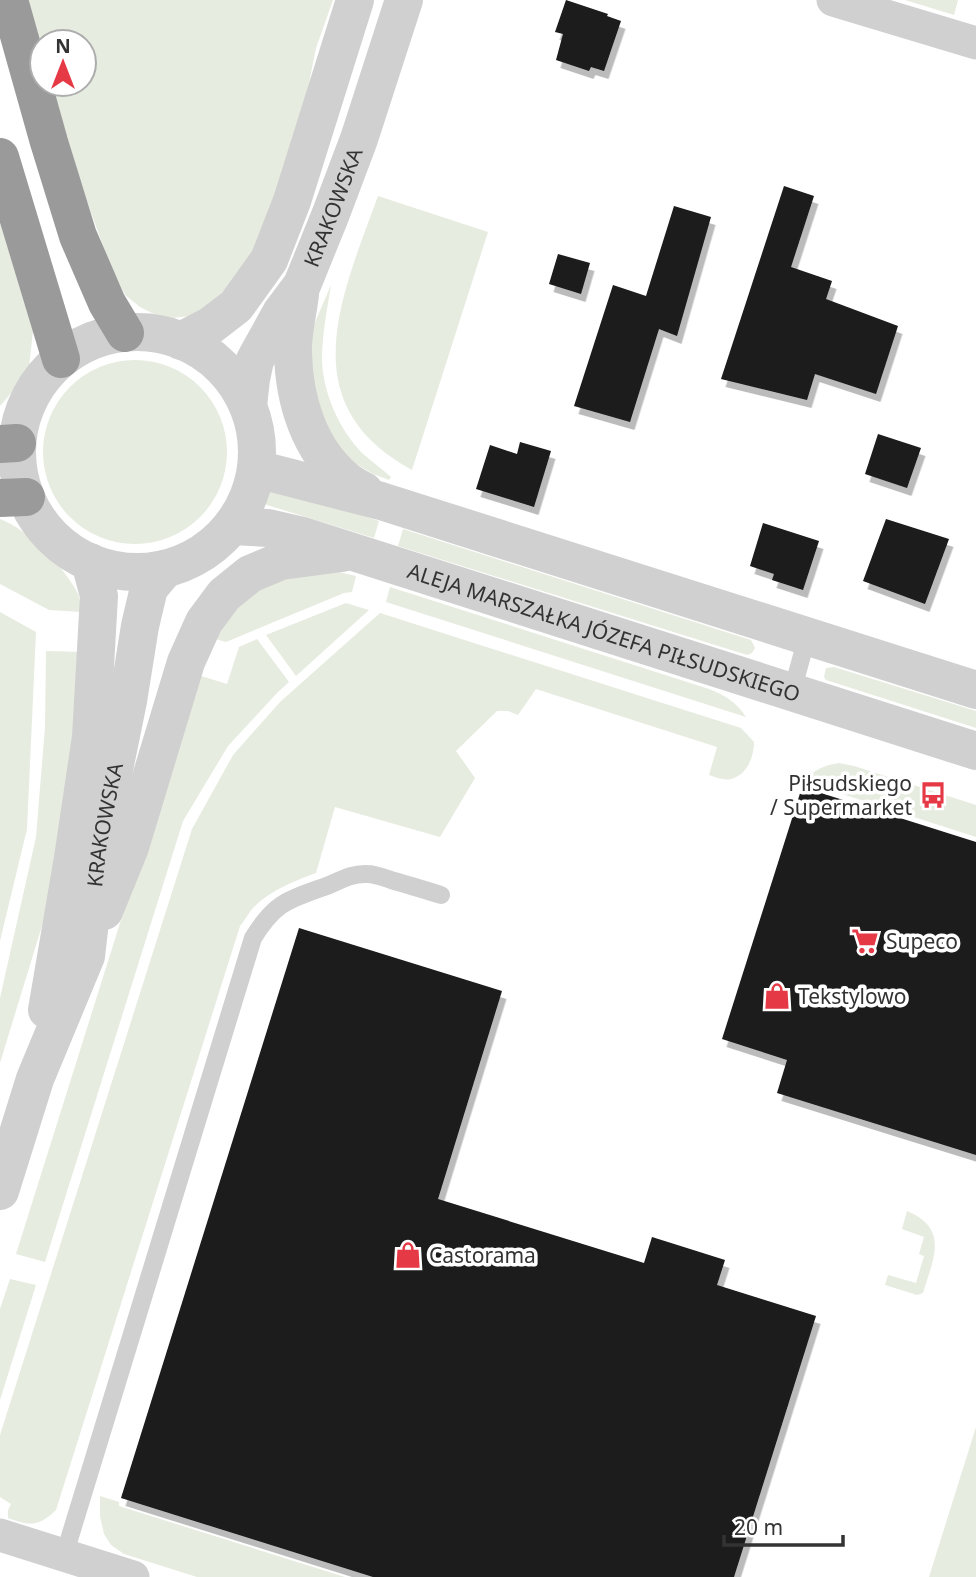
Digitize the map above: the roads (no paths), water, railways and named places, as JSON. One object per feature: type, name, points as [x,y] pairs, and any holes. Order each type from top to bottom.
[{"type":"highway","points":[[9,0],[79,236],[107,303],[125,332]]},
{"type":"highway","points":[[0,160],[61,359]]},
{"type":"street","name":"KRAKOWSKA","points":[[180,341],[210,326],[236,306],[269,260],[292,201],[355,0]]},
{"type":"street","name":"KRAKOWSKA","points":[[248,406],[255,360],[281,313],[302,285],[359,139],[404,0]]},
{"type":"street","points":[[833,0],[976,43]]},
{"type":"street","points":[[302,285],[293,351],[297,392],[309,431],[326,460],[346,481],[381,501]]},
{"type":"street","points":[[125,332],[153,333],[180,341],[202,351],[221,366],[236,384],[248,406],[256,436],[256,469],[252,489],[232,526],[214,545],[191,560],[165,569],[140,572],[114,570],[90,562],[63,547],[13,498],[18,471],[8,443],[39,382],[61,359],[80,346],[125,332]]},
{"type":"street","points":[[256,469],[381,501],[976,690]]},
{"type":"street","name":"ALEJA MARSZAŁKA JÓZEFA PIŁSUDSKIEGO","points":[[232,526],[268,528],[303,536],[976,751]]},
{"type":"street","points":[[86,956],[130,847],[186,662],[204,622],[224,595],[250,574],[281,561],[351,552]]},
{"type":"street","name":"KRAKOWSKA","points":[[35,1079],[92,737],[99,596],[90,562]]},
{"type":"street","name":"KRAKOWSKA","points":[[0,1191],[35,1079],[86,956],[99,843],[128,701],[140,626],[149,588],[165,569]]},
{"type":"street","points":[[0,1535],[118,1575]]},
{"type":"lane","points":[[792,692],[807,637]]},
{"type":"lane","points":[[64,1556],[253,938],[263,922],[288,900],[354,875],[370,873],[441,895]]},
{"type":"place","name":"Piłsudskiego / Supermarket","points":[[933,795]]},
{"type":"place","name":"Supeco","points":[[865,941]]},
{"type":"place","name":"Tekstylowo","points":[[777,996]]},
{"type":"place","name":"Castorama","points":[[408,1255]]}]
